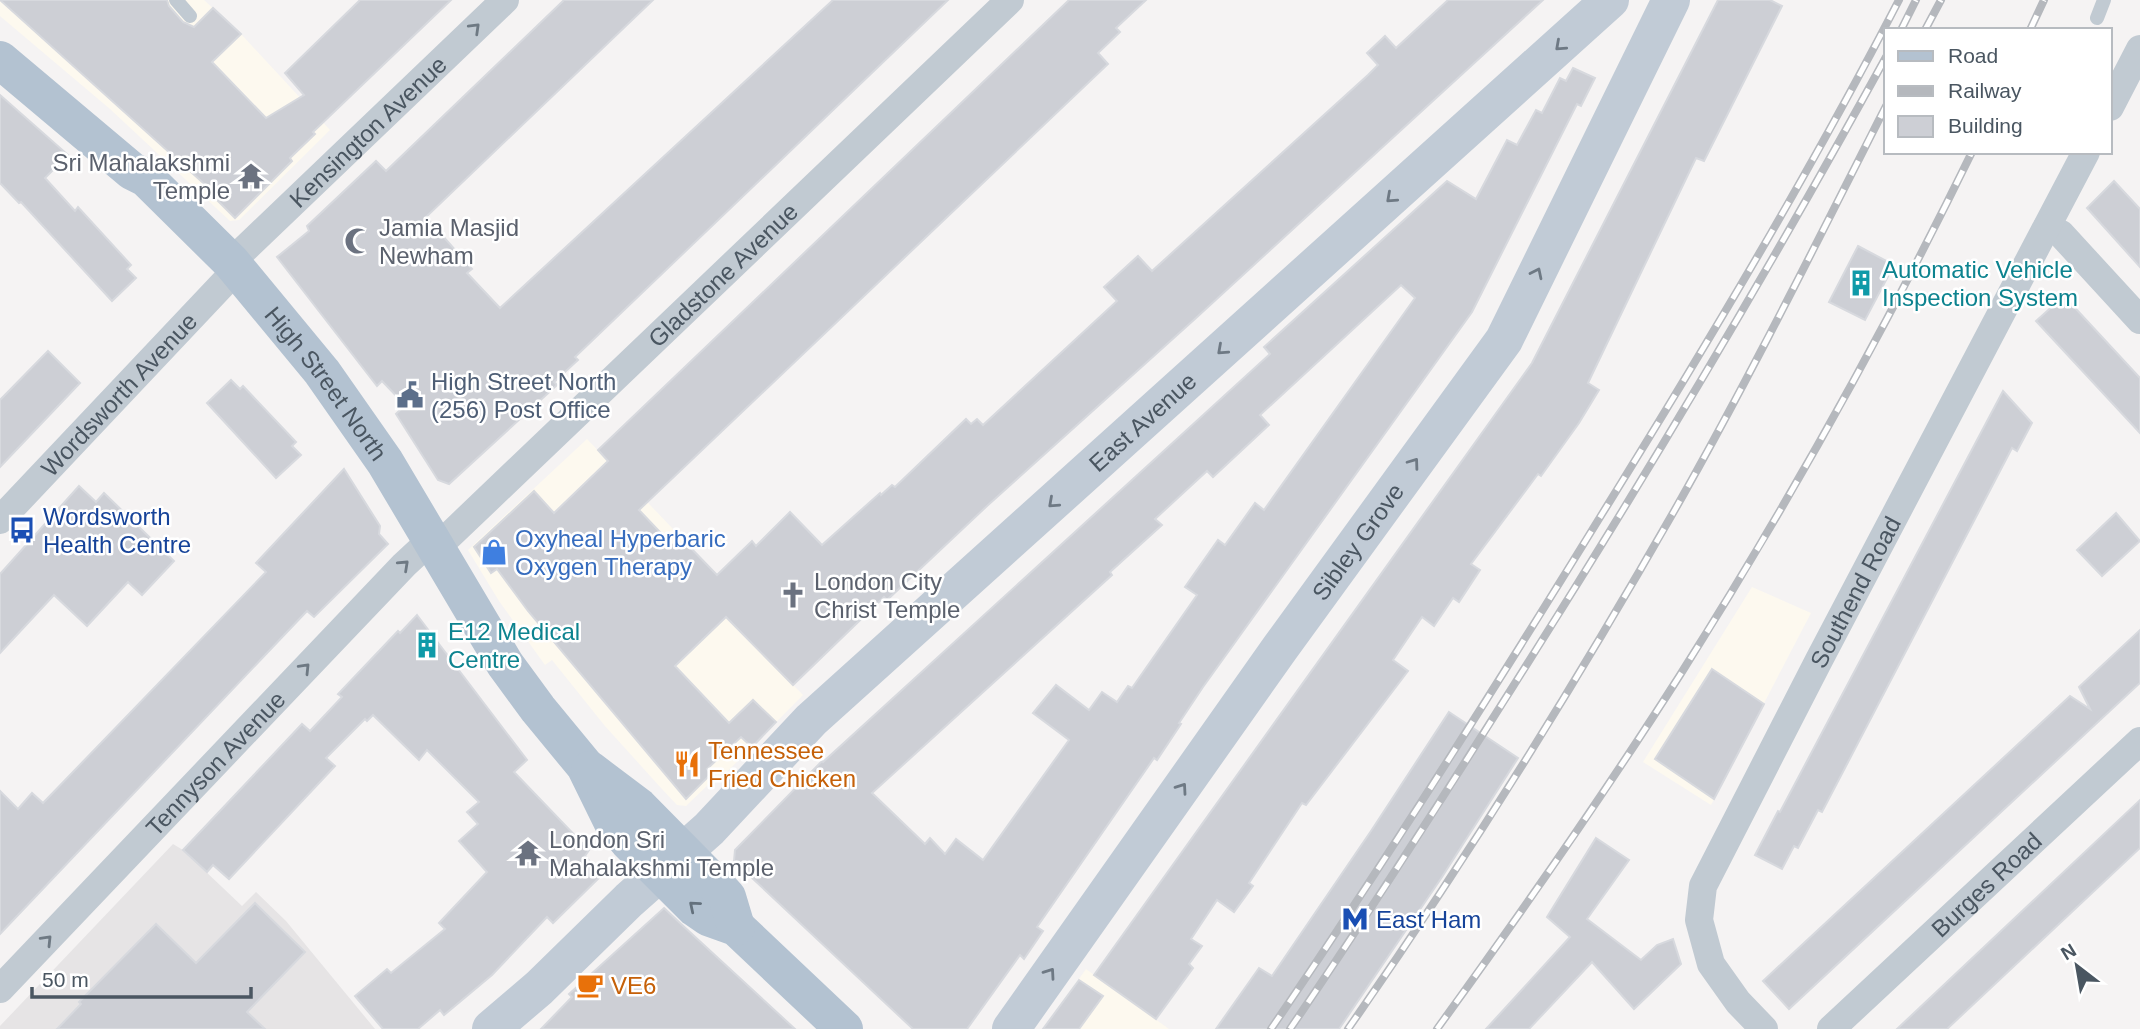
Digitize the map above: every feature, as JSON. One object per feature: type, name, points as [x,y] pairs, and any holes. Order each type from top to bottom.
[{"type":"main road","name":"East Avenue","points":[[491,1029],[539,988],[716,822],[811,720],[1610,0]]},
{"type":"main road","name":"Sibley Grove","points":[[1011,1029],[1280,648],[1504,340],[1665,13],[1637,10],[1629,0]]},
{"type":"main road","name":"High Street North","points":[[0,60],[132,171],[146,178],[234,265],[323,372],[385,462],[505,664],[585,766],[612,821],[638,853],[671,863],[727,897],[736,927],[844,1029]]},
{"type":"street","name":"Kensington Avenue","points":[[234,265],[505,0]]},
{"type":"street","name":"Gladstone Avenue","points":[[434,544],[449,536],[1010,0]]},
{"type":"street","points":[[2112,103],[2140,49]]},
{"type":"street","name":"Southend Road","points":[[1764,1029],[1738,1002],[1711,964],[1699,919],[1703,886],[2085,154]]},
{"type":"street","points":[[2047,227],[2061,234],[2140,320]]},
{"type":"street","name":"Wordsworth Avenue","points":[[0,520],[234,265]]},
{"type":"street","name":"Tennyson Avenue","points":[[0,989],[404,565],[418,552],[434,544]]},
{"type":"street","name":"Burges Road","points":[[1831,1029],[2140,741]]},
{"type":"lane","points":[[176,0],[190,16]]},
{"type":"lane","points":[[2097,18],[2104,0]]},
{"type":"shaded area","points":[[0,0],[204,0],[241,34],[330,130],[239,220],[230,221],[110,109],[0,16]]},
{"type":"shaded area","points":[[587,439],[717,575],[700,591],[803,695],[718,781],[711,782],[686,806],[677,805],[661,788],[605,726],[552,660],[545,665],[499,601],[468,550]]},
{"type":"shaded area","points":[[1752,587],[1811,613],[1711,805],[1643,762]]},
{"type":"shaded area","points":[[173,844],[183,850],[242,906],[256,892],[286,921],[375,1029],[0,1029]]},
{"type":"shaded area","points":[[1086,969],[1169,1029],[1043,1029]]},
{"type":"building","points":[[0,0],[167,0],[183,22],[194,27],[213,8],[241,34],[212,62],[266,118],[304,95],[285,73],[360,0],[451,0],[313,132],[315,134],[290,158],[292,161],[235,218],[209,192],[211,190]]},
{"type":"building","points":[[564,0],[653,0],[426,217],[472,269],[467,273],[500,308],[833,0],[948,0],[575,357],[578,360],[554,382],[557,385],[449,484],[438,480],[396,414],[405,405],[382,381],[377,386],[277,257],[309,231],[307,226],[376,161],[386,171]]},
{"type":"building","points":[[1069,0],[1146,0],[1116,28],[1120,32],[1098,53],[1108,64],[639,510],[676,549],[684,541],[717,575],[752,541],[756,546],[790,512],[822,545],[880,493],[881,495],[892,485],[895,487],[966,419],[971,424],[977,419],[983,425],[1117,301],[1104,287],[1138,256],[1152,271],[1368,75],[1378,65],[1367,53],[1385,36],[1396,48],[1448,0],[1543,0],[887,600],[884,597],[793,685],[726,617],[675,666],[729,723],[753,700],[776,722],[752,747],[741,737],[707,769],[711,774],[686,799],[528,611],[497,569],[491,573],[474,547],[534,491],[554,513],[608,461],[598,450]]},
{"type":"building","points":[[1718,0],[1770,0],[1782,6],[1704,161],[1696,158],[1588,383],[1599,390],[1541,476],[1538,474],[1471,564],[1480,570],[1459,602],[1453,598],[1434,626],[1422,617],[1393,660],[1408,671],[1306,805],[1302,803],[1249,883],[1253,886],[1234,912],[1217,900],[1191,939],[1202,946],[1189,964],[1193,968],[1156,1019],[1094,975],[1532,363]]},
{"type":"building","points":[[1573,68],[1595,78],[1581,106],[1577,104],[1472,312],[1203,687],[1157,760],[1154,758],[1037,927],[1043,931],[1024,959],[1020,955],[967,1029],[913,1029],[734,861],[735,850],[822,761],[1270,354],[1264,347],[1447,181],[1476,199],[1507,140],[1517,145],[1536,110],[1542,113],[1560,78],[1566,81]],"holes":[[[1401,285],[1415,298],[1264,510],[1255,503],[1225,545],[1218,540],[1185,587],[1197,595],[1132,688],[1128,686],[1117,702],[1102,692],[1089,710],[1056,685],[1033,713],[1069,740],[983,860],[956,839],[945,854],[930,838],[925,844],[872,793],[1112,575],[1110,572],[1162,525],[1155,519],[1207,471],[1213,477],[1269,425],[1260,415]]]},
{"type":"building","points":[[0,95],[68,155],[45,178],[75,211],[78,207],[131,265],[127,269],[136,278],[112,301],[21,202],[0,183]]},
{"type":"building","points":[[2114,181],[2140,209],[2140,267],[2087,208]]},
{"type":"building","name":"Automatic Vehicle Inspection System","points":[[1858,246],[1894,265],[1865,320],[1829,302]]},
{"type":"building","points":[[2064,296],[2140,378],[2140,433],[2036,321]]},
{"type":"building","points":[[48,351],[80,383],[0,467],[0,400]]},
{"type":"building","points":[[231,380],[240,389],[243,386],[296,442],[292,446],[301,455],[276,478],[207,403]]},
{"type":"building","points":[[2003,391],[2032,423],[2017,451],[2012,448],[1822,812],[1818,810],[1798,848],[1794,846],[1782,869],[1755,855]]},
{"type":"building","points":[[344,469],[380,526],[379,534],[388,544],[314,617],[307,611],[0,934],[0,791],[18,809],[32,793],[43,803],[266,572],[256,563]]},
{"type":"building","points":[[79,486],[96,502],[104,493],[174,561],[142,595],[128,582],[87,626],[54,595],[0,653],[0,574]]},
{"type":"building","points":[[2116,513],[2140,541],[2102,576],[2077,550]]},
{"type":"building","points":[[417,615],[527,760],[514,772],[589,850],[585,856],[602,875],[553,923],[547,917],[492,975],[444,1015],[440,1010],[418,1029],[383,1029],[355,996],[387,969],[391,973],[445,929],[439,923],[487,872],[459,841],[478,824],[467,812],[479,802],[427,750],[419,760],[373,715],[367,721],[365,719],[326,758],[335,766],[229,879],[213,865],[207,872],[183,850],[302,724],[310,731],[342,697],[338,694],[398,631],[400,633]]},
{"type":"building","points":[[2140,630],[2140,683],[1789,1009],[1763,981],[2070,696],[2090,709],[2079,687]]},
{"type":"building","points":[[1712,669],[1764,704],[1714,799],[1655,759]]},
{"type":"building","points":[[1449,712],[1518,758],[1442,877],[1339,1029],[1216,1029],[1259,968],[1272,976]]},
{"type":"building","points":[[2140,800],[2140,848],[1947,1029],[1897,1029]]},
{"type":"building","points":[[1596,838],[1629,860],[1587,919],[1641,960],[1657,945],[1673,939],[1681,964],[1634,1009],[1592,962],[1529,1029],[1486,1029],[1570,937],[1547,917]]},
{"type":"building","points":[[255,903],[305,952],[247,1012],[265,1029],[57,1029],[81,1004],[79,1002],[156,924],[196,963]]},
{"type":"building","points":[[664,908],[795,1029],[541,1029],[572,997],[569,994]]},
{"type":"building","points":[[1079,980],[1103,996],[1079,1029],[1043,1029]]},
{"type":"railway","points":[[1884,28],[1899,0]]},
{"type":"railway","points":[[1902,28],[1916,0]]},
{"type":"railway","points":[[1926,28],[1941,0]]},
{"type":"railway","points":[[2031,28],[2044,0]]},
{"type":"railway","points":[[1271,1029],[1440,774],[1641,451],[1792,196],[1884,28]]},
{"type":"railway","points":[[1290,1029],[1435,809],[1616,521],[1773,257],[1884,61]]},
{"type":"railway","points":[[1348,1029],[1477,836],[1638,573],[1731,407],[1884,110]]},
{"type":"railway","points":[[1437,1029],[1591,810],[1720,611],[1833,418],[1971,154]]},
{"type":"place","name":"Sri Mahalakshmi Temple","points":[[251,176]]},
{"type":"place","name":"Jamia Masjid Newham","points":[[358,241]]},
{"type":"place","name":"Automatic Vehicle Inspection System","points":[[1861,283]]},
{"type":"place","name":"High Street North (256) Post Office","points":[[410,395]]},
{"type":"place","name":"Wordsworth Health Centre","points":[[22,530]]},
{"type":"place","name":"Oxyheal Hyperbaric Oxygen Therapy","points":[[494,552]]},
{"type":"place","name":"London City Christ Temple","points":[[793,595]]},
{"type":"place","name":"E12 Medical Centre","points":[[427,645]]},
{"type":"place","name":"Tennessee Fried Chicken","points":[[687,764]]},
{"type":"place","name":"London Sri Mahalakshmi Temple","points":[[528,853]]},
{"type":"place","name":"East Ham","points":[[1355,919]]},
{"type":"place","name":"VE6","points":[[590,985]]}]
